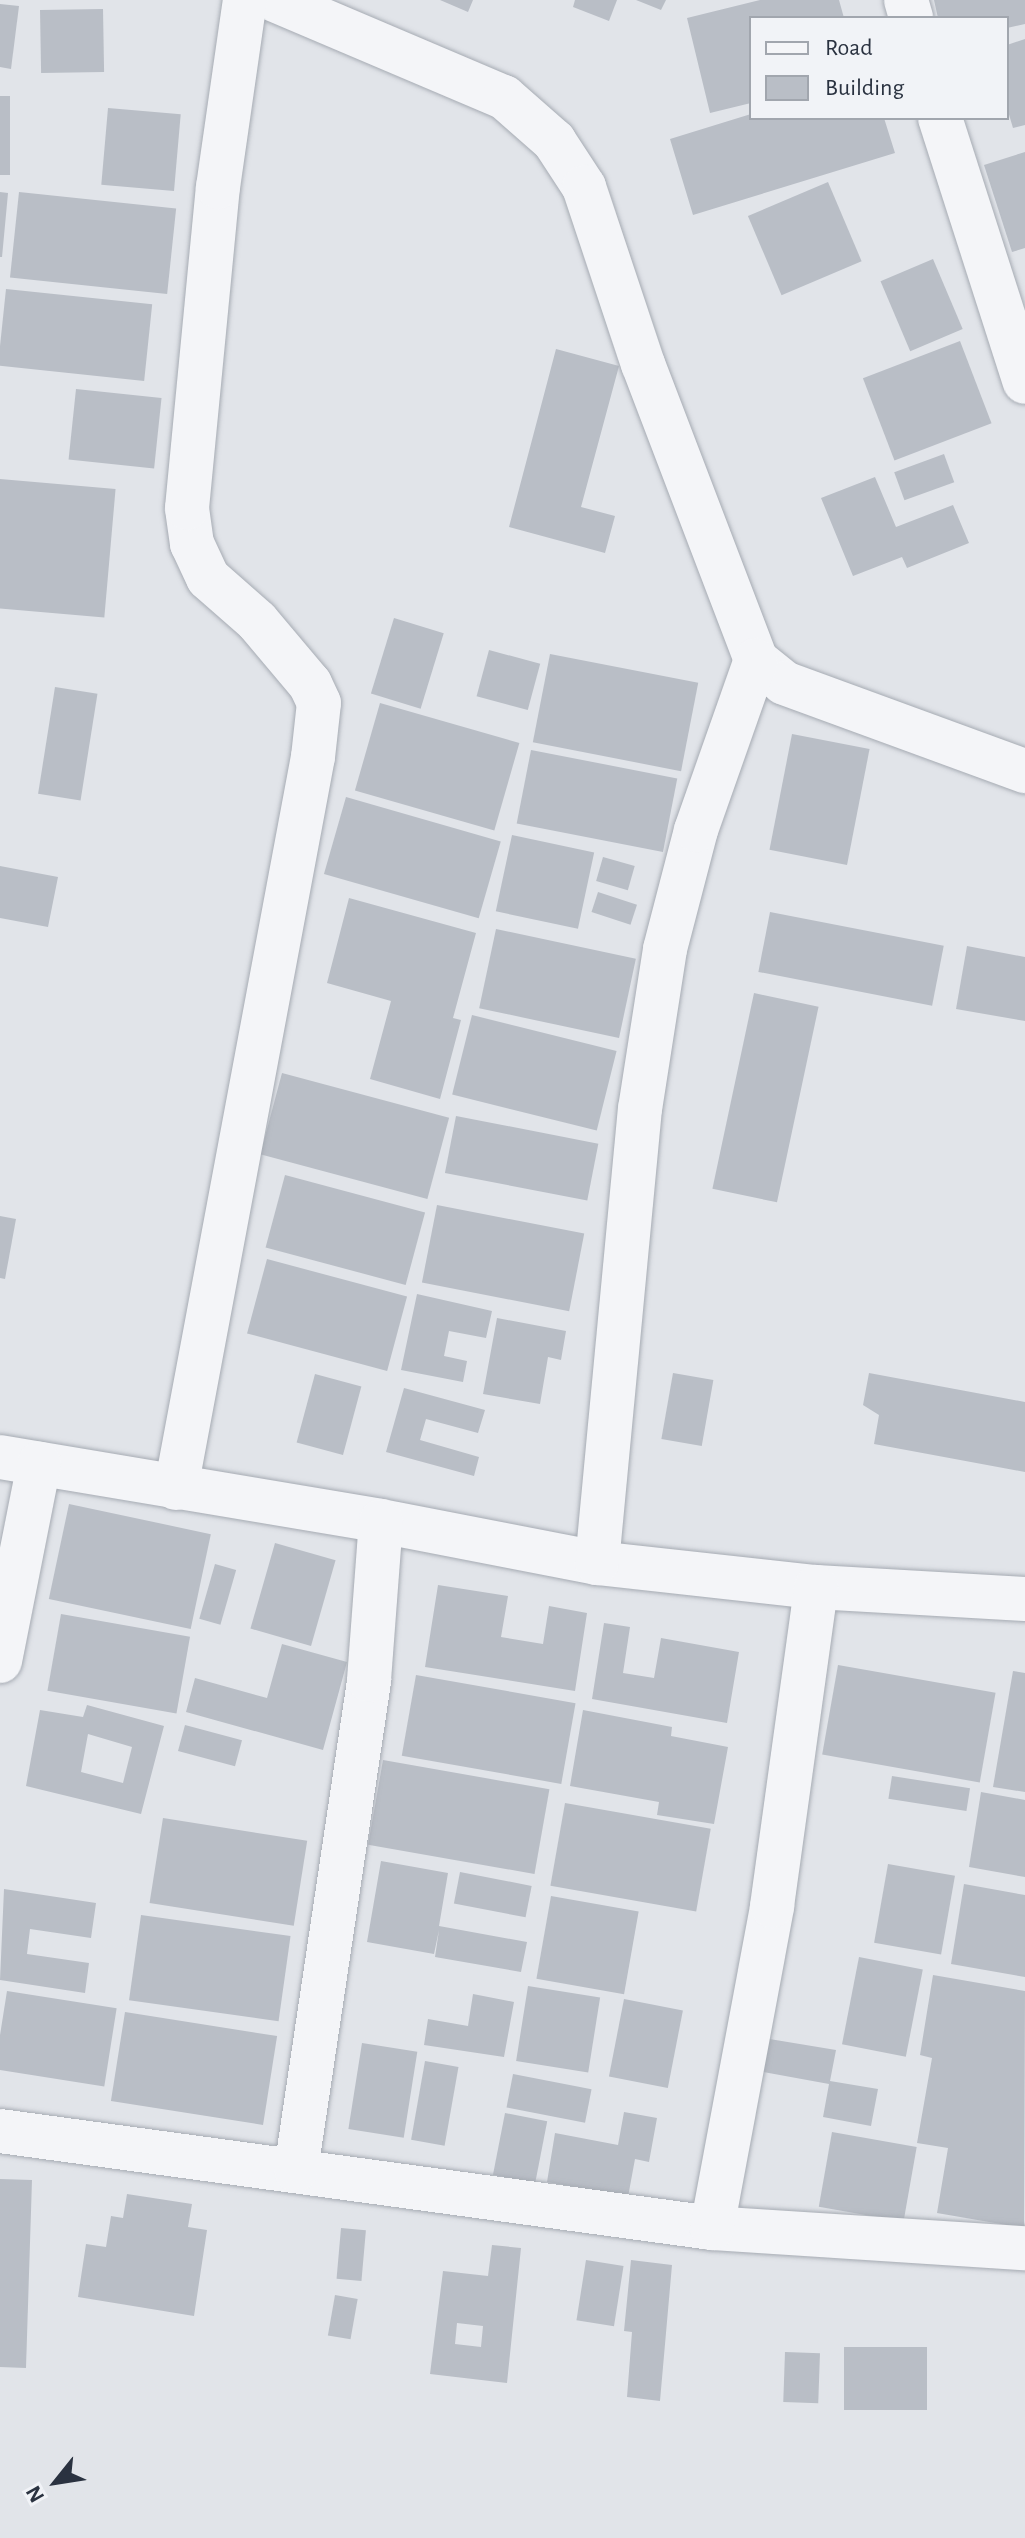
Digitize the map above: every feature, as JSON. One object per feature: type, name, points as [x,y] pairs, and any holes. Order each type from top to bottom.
[{"type":"street","points":[[176,1488],[313,757],[319,703],[257,621],[208,578],[192,544],[187,508],[218,187],[245,0]]},
{"type":"street","points":[[275,0],[504,97],[554,141],[584,187],[648,379],[756,660],[784,683],[1025,771]]},
{"type":"street","points":[[941,120],[1025,382]]},
{"type":"street","points":[[597,1563],[638,1125],[665,949],[696,830],[756,660]]},
{"type":"street","points":[[0,1661],[20,1461],[381,1521],[597,1563],[816,1587],[1025,1599]]},
{"type":"street","points":[[296,2170],[369,1680],[381,1521]]},
{"type":"street","points":[[712,2228],[772,1906],[816,1587]]},
{"type":"street","points":[[0,2131],[712,2228],[1025,2248]]},
{"type":"building","points":[[440,0],[473,0],[468,12]]},
{"type":"building","points":[[575,0],[617,0],[609,21],[573,7]]},
{"type":"building","points":[[636,0],[666,0],[661,10]]},
{"type":"building","points":[[760,0],[839,0],[843,16],[749,16],[749,103],[710,113],[687,18]]},
{"type":"building","points":[[934,0],[1025,0],[1025,24],[1009,28],[1009,16],[938,16]]},
{"type":"building","points":[[0,4],[19,6],[11,69],[0,67]]},
{"type":"building","points":[[103,9],[104,72],[41,73],[40,10]]},
{"type":"building","points":[[1025,39],[1025,125],[1013,128],[1009,115],[1009,44]]},
{"type":"building","points":[[0,96],[10,96],[10,175],[0,175]]},
{"type":"building","points":[[108,108],[181,114],[174,191],[101,185]]},
{"type":"building","points":[[749,115],[749,120],[885,120],[895,153],[693,215],[670,139]]},
{"type":"building","points":[[1025,152],[1025,248],[1012,252],[984,165]]},
{"type":"building","points":[[828,182],[862,261],[782,295],[748,216]]},
{"type":"building","points":[[0,192],[8,193],[2,257],[0,257]]},
{"type":"building","points":[[19,192],[176,209],[167,294],[10,278]]},
{"type":"building","points":[[933,259],[963,329],[910,351],[881,281]]},
{"type":"building","points":[[6,289],[152,304],[144,381],[0,366]]},
{"type":"building","points":[[960,341],[992,423],[894,460],[863,378]]},
{"type":"building","points":[[556,349],[619,366],[581,507],[615,516],[605,553],[509,527]]},
{"type":"building","points":[[76,389],[162,398],[154,469],[69,460]]},
{"type":"building","points":[[944,454],[954,482],[904,500],[894,472]]},
{"type":"building","points":[[875,477],[896,527],[953,505],[969,543],[907,568],[902,557],[853,576],[821,498]]},
{"type":"building","points":[[0,479],[116,489],[104,618],[0,608]]},
{"type":"building","points":[[394,618],[444,633],[421,709],[371,694]]},
{"type":"building","points":[[489,650],[540,664],[528,710],[477,696]]},
{"type":"building","points":[[550,654],[698,683],[681,771],[533,742]]},
{"type":"building","points":[[55,687],[97,694],[81,800],[38,794]]},
{"type":"building","points":[[380,703],[519,743],[494,830],[355,790]]},
{"type":"building","points":[[792,734],[870,749],[847,865],[769,850]]},
{"type":"building","points":[[531,750],[677,778],[663,852],[517,824]]},
{"type":"building","points":[[346,797],[501,841],[479,918],[324,874]]},
{"type":"building","points":[[512,835],[594,852],[578,929],[496,911]]},
{"type":"building","points":[[603,857],[635,866],[628,890],[596,881]]},
{"type":"building","points":[[0,866],[58,877],[48,927],[0,918]]},
{"type":"building","points":[[598,892],[637,905],[631,925],[592,912]]},
{"type":"building","points":[[349,898],[476,933],[453,1018],[461,1020],[440,1099],[370,1079],[391,1001],[327,983]]},
{"type":"building","points":[[770,912],[944,946],[932,1006],[758,972]]},
{"type":"building","points":[[496,929],[636,959],[619,1038],[479,1008]]},
{"type":"building","points":[[967,946],[1025,957],[1025,1021],[956,1009]]},
{"type":"building","points":[[754,993],[819,1007],[777,1202],[712,1189]]},
{"type":"building","points":[[472,1015],[617,1051],[597,1131],[452,1095]]},
{"type":"building","points":[[282,1073],[449,1118],[427,1199],[260,1154]]},
{"type":"building","points":[[456,1116],[598,1144],[587,1201],[445,1173]]},
{"type":"building","points":[[285,1175],[425,1213],[406,1285],[266,1247]]},
{"type":"building","points":[[437,1205],[584,1234],[569,1311],[422,1283]]},
{"type":"building","points":[[0,1216],[16,1219],[5,1279],[0,1278]]},
{"type":"building","points":[[267,1259],[407,1297],[387,1371],[247,1333]]},
{"type":"building","points":[[417,1294],[492,1311],[486,1338],[449,1331],[444,1356],[467,1361],[463,1382],[401,1370]]},
{"type":"building","points":[[497,1318],[566,1331],[561,1360],[548,1357],[540,1404],[483,1394]]},
{"type":"building","points":[[673,1373],[713,1380],[702,1446],[661,1439]]},
{"type":"building","points":[[869,1373],[1025,1402],[1025,1472],[874,1444],[879,1415],[863,1405]]},
{"type":"building","points":[[315,1374],[361,1386],[343,1455],[297,1443]]},
{"type":"building","points":[[404,1388],[485,1410],[478,1433],[426,1419],[420,1440],[479,1457],[474,1476],[386,1452]]},
{"type":"building","points":[[69,1504],[211,1534],[191,1629],[49,1599]]},
{"type":"building","points":[[275,1543],[336,1560],[311,1646],[250,1629]]},
{"type":"building","points":[[215,1564],[236,1570],[220,1625],[199,1619]]},
{"type":"building","points":[[438,1585],[508,1596],[501,1637],[543,1644],[549,1606],[587,1613],[575,1691],[425,1667]]},
{"type":"building","points":[[61,1614],[190,1637],[176,1714],[47,1691]]},
{"type":"building","points":[[604,1623],[630,1627],[623,1673],[654,1678],[661,1638],[739,1652],[727,1723],[592,1699]]},
{"type":"building","points":[[282,1644],[347,1662],[323,1750],[186,1712],[195,1678],[267,1698]]},
{"type":"building","points":[[838,1665],[996,1693],[980,1782],[822,1755]]},
{"type":"building","points":[[1013,1671],[1025,1673],[1025,1792],[993,1787]]},
{"type":"building","points":[[416,1675],[576,1703],[561,1784],[402,1756]]},
{"type":"building","points":[[87,1705],[164,1726],[141,1814],[26,1786],[40,1710],[83,1717]],"holes":[[[88,1734],[132,1747],[123,1783],[81,1772]]]},
{"type":"building","points":[[583,1710],[672,1727],[671,1736],[728,1747],[714,1824],[657,1815],[659,1802],[570,1786]]},
{"type":"building","points":[[185,1725],[242,1740],[235,1766],[178,1751]]},
{"type":"building","points":[[383,1760],[549,1789],[534,1874],[368,1845]]},
{"type":"building","points":[[892,1776],[970,1788],[966,1811],[888,1799]]},
{"type":"building","points":[[981,1792],[1025,1800],[1025,1877],[969,1867]]},
{"type":"building","points":[[565,1803],[711,1829],[696,1911],[550,1886]]},
{"type":"building","points":[[163,1818],[307,1841],[294,1926],[150,1903]]},
{"type":"building","points":[[381,1861],[448,1873],[439,1926],[527,1942],[521,1972],[435,1957],[439,1930],[434,1954],[367,1942]]},
{"type":"building","points":[[888,1864],[955,1876],[941,1955],[874,1943]]},
{"type":"building","points":[[460,1872],[532,1886],[526,1917],[454,1903]]},
{"type":"building","points":[[964,1884],[1025,1895],[1025,1977],[951,1964]]},
{"type":"building","points":[[4,1889],[96,1903],[91,1938],[30,1929],[27,1954],[89,1963],[85,1993],[0,1980]]},
{"type":"building","points":[[551,1896],[639,1911],[624,1994],[536,1979]]},
{"type":"building","points":[[141,1915],[291,1936],[279,2021],[129,2000]]},
{"type":"building","points":[[859,1957],[923,1969],[906,2057],[842,2044]]},
{"type":"building","points":[[933,1975],[1025,1991],[1024,2228],[937,2213],[948,2148],[917,2143],[932,2058],[920,2055]]},
{"type":"building","points":[[528,1986],[600,1997],[588,2072],[516,2061]]},
{"type":"building","points":[[7,1991],[117,2008],[104,2086],[0,2070],[0,2035]]},
{"type":"building","points":[[473,1994],[514,2002],[504,2057],[424,2045],[428,2019],[468,2026]]},
{"type":"building","points":[[624,1999],[683,2010],[668,2088],[609,2077]]},
{"type":"building","points":[[125,2012],[277,2036],[263,2125],[111,2101]]},
{"type":"building","points":[[758,2037],[836,2050],[830,2081],[878,2089],[871,2126],[823,2117],[829,2084],[753,2070]]},
{"type":"building","points":[[362,2043],[417,2052],[404,2138],[348,2129]]},
{"type":"building","points":[[425,2061],[458,2067],[445,2146],[411,2140]]},
{"type":"building","points":[[513,2074],[592,2089],[585,2123],[507,2107]]},
{"type":"building","points":[[624,2112],[657,2118],[649,2162],[635,2159],[628,2197],[547,2182],[555,2133],[618,2145]]},
{"type":"building","points":[[505,2113],[547,2121],[535,2183],[493,2175]]},
{"type":"building","points":[[832,2132],[917,2147],[903,2222],[819,2207]]},
{"type":"building","points":[[0,2179],[32,2180],[26,2368],[0,2367]]},
{"type":"building","points":[[127,2194],[192,2204],[188,2227],[207,2230],[194,2316],[78,2297],[86,2244],[106,2247],[111,2216],[123,2218]]},
{"type":"building","points":[[341,2228],[366,2230],[361,2281],[337,2279]]},
{"type":"building","points":[[492,2245],[521,2248],[507,2383],[430,2374],[443,2271],[488,2276]],"holes":[[[457,2323],[483,2326],[481,2347],[455,2344]]]},
{"type":"building","points":[[586,2260],[624,2266],[614,2326],[576,2320]]},
{"type":"building","points":[[631,2260],[672,2265],[660,2401],[627,2397],[632,2332],[624,2331]]},
{"type":"building","points":[[335,2295],[358,2299],[351,2339],[328,2335]]},
{"type":"building","points":[[844,2347],[927,2347],[927,2410],[844,2410]]},
{"type":"building","points":[[785,2352],[820,2353],[818,2403],[783,2402]]}]
